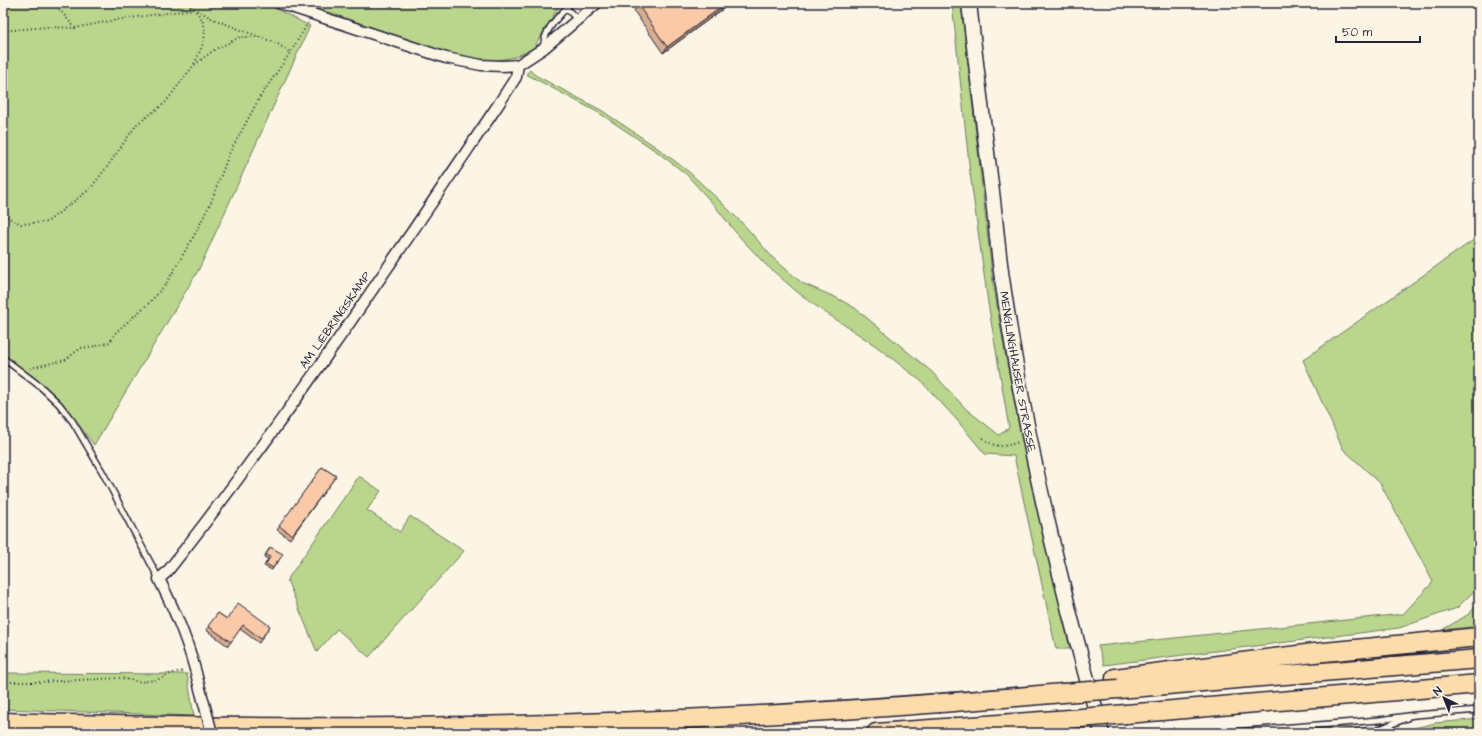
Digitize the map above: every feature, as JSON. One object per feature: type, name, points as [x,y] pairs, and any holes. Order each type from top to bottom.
[{"type":"highway","points":[[3,722],[281,728],[579,724],[834,710],[1057,693],[1314,653],[1479,637]]},
{"type":"highway","points":[[1116,683],[1479,659]]},
{"type":"highway","points":[[876,733],[1126,714],[1479,684]]},
{"type":"street","points":[[279,3],[446,58],[481,65],[502,66],[518,65],[544,48],[597,3]]},
{"type":"street","name":"MENGLINGHAUSER STRASSE","points":[[969,3],[1003,284],[1030,438],[1052,544],[1079,651],[1102,733]]},
{"type":"street","name":"AM LIEBRINGSKAMP","points":[[159,579],[167,572],[218,507],[347,327],[498,105],[516,77],[518,65]]},
{"type":"street","points":[[159,579],[183,631],[212,733]]},
{"type":"lane","points":[[544,48],[543,40],[571,3]]},
{"type":"lane","points":[[566,8],[577,19]]},
{"type":"lane","points":[[3,358],[41,387],[59,404],[73,422],[103,473],[159,579]]},
{"type":"lane","points":[[1221,733],[1479,710]]},
{"type":"lane","points":[[1372,733],[1415,715]]},
{"type":"path","points":[[54,3],[75,28]]},
{"type":"path","points":[[187,3],[213,19],[278,44],[290,53]]},
{"type":"path","points":[[3,30],[46,27],[75,28],[115,20],[195,9]]},
{"type":"path","points":[[3,215],[20,224],[48,222],[90,189],[137,124],[165,103],[193,66],[205,38],[204,20],[195,9]]},
{"type":"path","points":[[21,371],[65,360],[81,348],[110,342],[116,332],[150,302],[166,284],[211,202],[229,154],[260,97],[290,53],[313,15]]},
{"type":"path","points":[[193,66],[214,50],[240,37],[260,37]]},
{"type":"path","points":[[983,438],[991,445],[1001,446],[1010,445],[1030,438]]},
{"type":"path","points":[[3,682],[120,678],[140,682],[156,680],[176,672],[195,670]]},
{"type":"green space","points":[[3,3],[264,3],[310,26],[199,269],[94,445],[60,400],[33,376],[6,364],[3,366]]},
{"type":"green space","points":[[300,3],[561,3],[533,49],[515,57],[492,61],[454,55]]},
{"type":"green space","points":[[952,3],[961,3],[993,282],[1005,352],[1019,426],[1070,649],[1056,649],[1014,456],[985,454],[956,419],[921,381],[876,346],[796,291],[765,264],[737,234],[714,205],[686,174],[656,151],[599,113],[526,74],[530,70],[535,75],[601,110],[659,149],[689,172],[720,201],[746,227],[773,258],[802,283],[837,298],[855,308],[932,372],[966,409],[999,435],[1009,428],[988,303],[970,173]]},
{"type":"green space","points":[[1479,236],[1479,586],[1457,608],[1399,628],[1104,665],[1098,646],[1403,614],[1433,582],[1380,483],[1343,449],[1303,360]]},
{"type":"green space","points":[[359,476],[381,491],[367,510],[400,532],[410,516],[464,551],[369,657],[337,629],[317,652],[287,580]]},
{"type":"green space","points":[[1479,602],[1479,626],[1442,630],[1469,614]]},
{"type":"green space","points":[[3,673],[187,674],[194,716],[3,709]]},
{"type":"green space","points":[[1479,719],[1479,733],[1394,733],[1435,723]]},
{"type":"green space","points":[[1372,727],[1365,733],[1304,733]]},
{"type":"building","points":[[641,3],[727,3],[667,47],[638,5]]},
{"type":"building","points":[[322,467],[336,476],[292,535],[279,526]]},
{"type":"building","points":[[270,547],[283,554],[273,568],[266,564],[270,557],[266,555]]},
{"type":"building","points":[[238,603],[270,626],[261,639],[243,625],[231,642],[208,626],[218,613],[227,619]]}]
